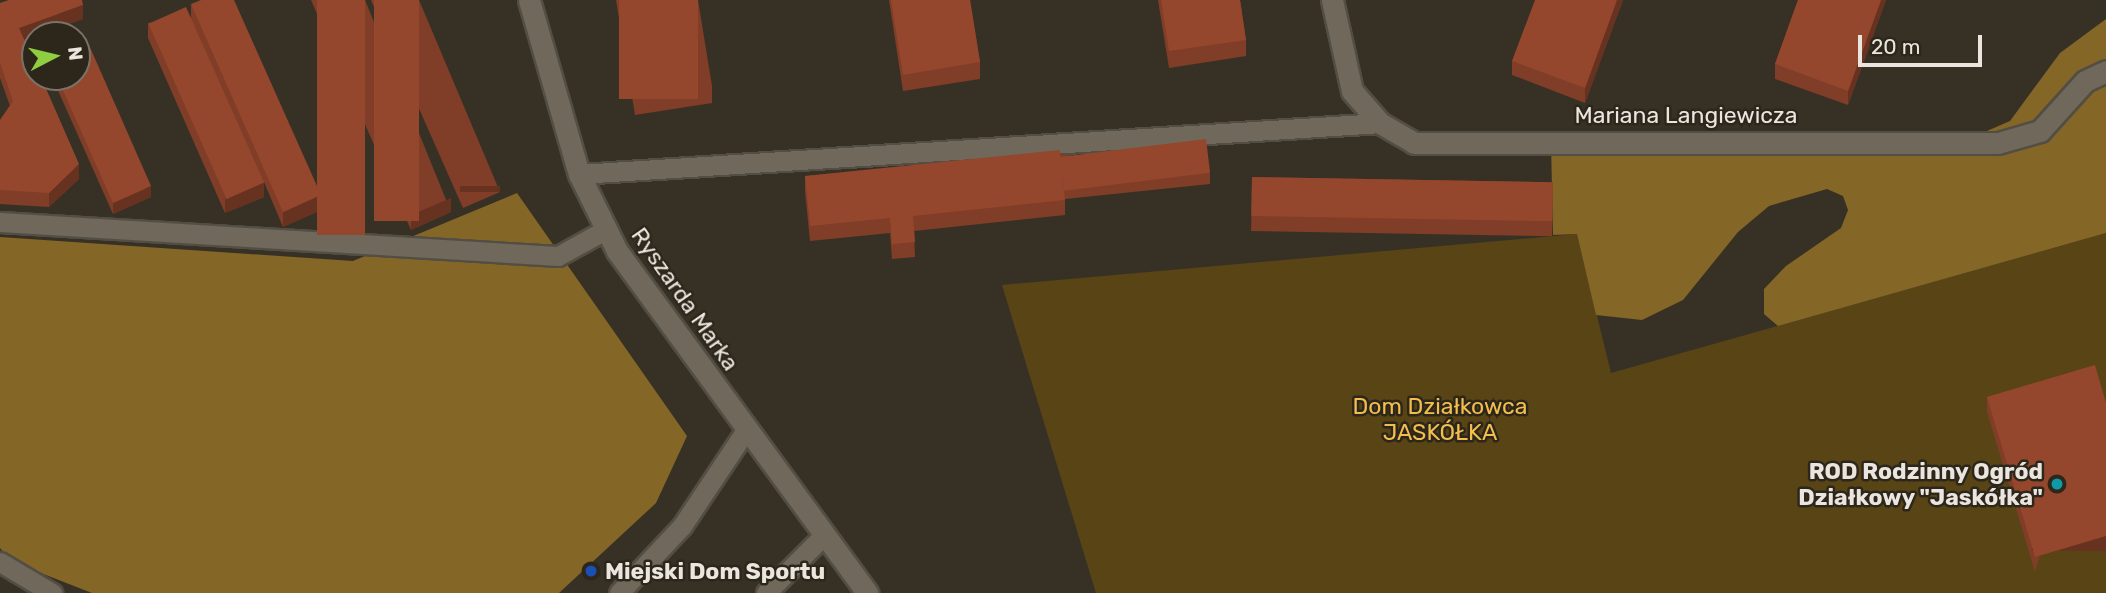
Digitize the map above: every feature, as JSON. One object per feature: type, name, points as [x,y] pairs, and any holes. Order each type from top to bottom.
[{"type":"street","name":"Ryszarda Marka","points":[[529,0],[579,174],[605,230],[823,536],[867,593]]},
{"type":"street","name":"Mariana Langiewicza","points":[[1332,0],[1352,91],[1380,123],[1414,143],[1998,143],[2040,131],[2085,81],[2106,71]]},
{"type":"lane","points":[[579,174],[1380,123]]},
{"type":"lane","points":[[0,222],[558,256],[605,230]]},
{"type":"lane","points":[[619,593],[682,526],[747,429]]},
{"type":"lane","points":[[766,593],[823,536]]},
{"type":"lane","points":[[0,562],[52,593]]},
{"type":"green space","name":"Dom Działkowca JASKÓŁKA","points":[[2106,233],[2106,593],[1096,593],[1002,285],[1577,234],[1611,373]]},
{"type":"shaded area","points":[[2106,19],[2106,233],[1778,326],[1764,314],[1764,289],[1786,266],[1841,228],[1848,210],[1843,196],[1827,189],[1769,206],[1738,232],[1683,300],[1642,320],[1596,315],[1577,234],[1553,235],[1551,143],[1957,144],[2010,121],[2060,53]]},
{"type":"shaded area","points":[[517,193],[687,436],[656,503],[559,593],[92,593],[10,561],[0,548],[0,237],[353,261]]},
{"type":"building","points":[[9,0],[82,0],[83,5],[38,21],[21,21],[19,28],[21,91],[47,91],[79,164],[49,193],[0,190],[0,120],[13,101],[0,63],[0,3]]},
{"type":"building","points":[[201,0],[234,0],[321,195],[283,212],[191,4]]},
{"type":"building","points":[[317,0],[365,0],[365,235],[317,235]]},
{"type":"building","points":[[374,0],[419,0],[419,221],[374,221]]},
{"type":"building","points":[[619,0],[698,0],[698,99],[619,99]]},
{"type":"building","points":[[891,0],[970,0],[980,62],[903,75]]},
{"type":"building","points":[[1161,0],[1240,0],[1246,40],[1169,51]]},
{"type":"building","points":[[1535,0],[1617,0],[1585,88],[1512,61]]},
{"type":"building","points":[[1798,0],[1881,0],[1848,91],[1775,64]]},
{"type":"building","points":[[186,7],[264,182],[227,199],[149,24]]},
{"type":"building","points":[[91,50],[151,186],[113,203],[63,91],[91,91]]},
{"type":"building","points":[[1206,139],[1210,173],[1064,191],[1060,157]]},
{"type":"building","points":[[1060,150],[1065,200],[913,216],[915,242],[892,244],[890,218],[810,226],[805,176]]},
{"type":"building","points":[[1252,177],[1553,182],[1552,221],[1251,216]]},
{"type":"building","name":"ROD Rodzinny Ogród Działkowy \"Jaskółka\"","points":[[2095,365],[2106,403],[2106,536],[2035,557],[1987,397]]},
{"type":"place","name":"ROD Rodzinny Ogród Działkowy \"Jaskółka\"","points":[[2057,484]]},
{"type":"place","name":"Miejski Dom Sportu","points":[[591,571]]}]
